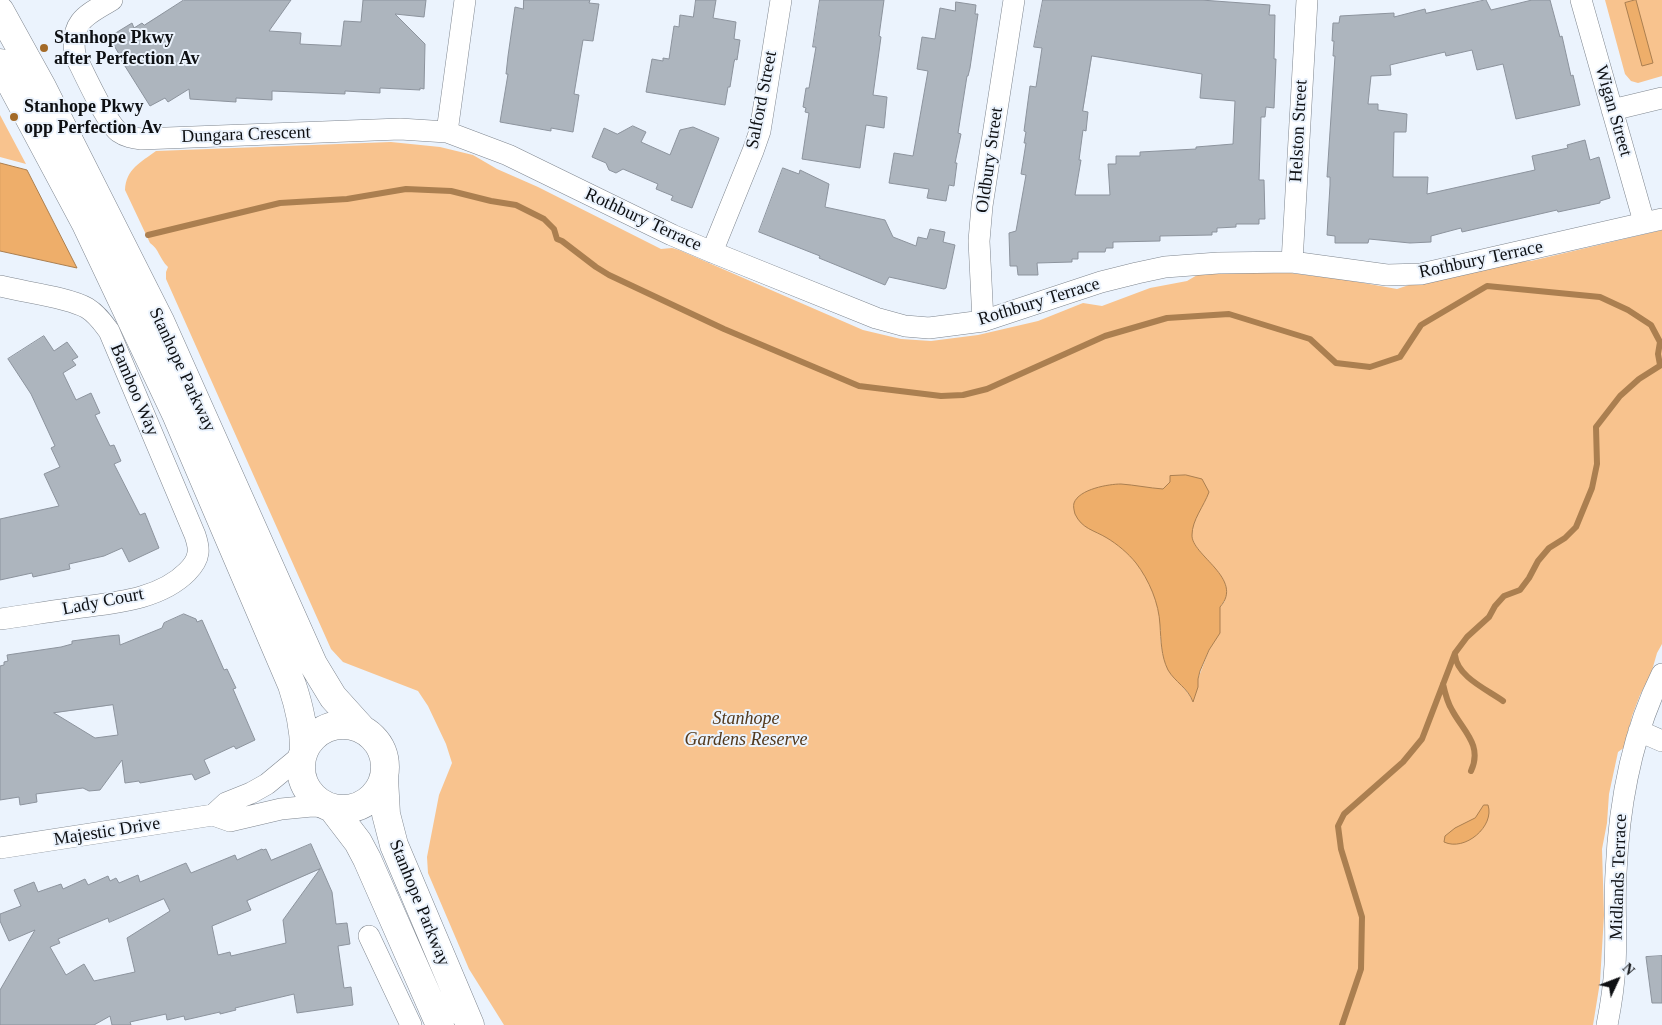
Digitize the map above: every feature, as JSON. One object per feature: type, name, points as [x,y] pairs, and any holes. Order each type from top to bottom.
[{"type":"main road","name":"Stanhope Parkway","points":[[0,11],[42,86],[160,321],[313,664],[334,696],[362,728]]},
{"type":"main road","name":"Stanhope Parkway","points":[[0,63],[86,224],[176,414],[292,685],[302,722],[303,752]]},
{"type":"main road","points":[[351,724],[362,728],[375,739],[382,749],[385,761],[384,778],[381,786],[368,801],[351,808],[331,807],[320,802],[305,787],[301,776],[303,752],[310,739],[328,726],[351,724]]},
{"type":"main road","name":"Stanhope Parkway","points":[[384,778],[386,814],[394,845],[470,1025]]},
{"type":"main road","name":"Stanhope Parkway","points":[[331,807],[358,842],[367,859],[440,1025]]},
{"type":"street","name":"Dungara Crescent","points":[[112,0],[86,15],[79,22],[75,32],[75,55],[109,121],[118,132],[130,138],[400,129],[447,132]]},
{"type":"street","points":[[447,132],[465,0]]},
{"type":"street","name":"Salford Street","points":[[712,252],[760,132],[781,0]]},
{"type":"street","name":"Oldbury Street","points":[[984,322],[979,241],[982,206],[1014,0]]},
{"type":"street","name":"Helston Street","points":[[1292,262],[1307,0]]},
{"type":"street","name":"Wigan Street","points":[[1581,0],[1612,110],[1653,220]]},
{"type":"street","points":[[1612,110],[1662,98]]},
{"type":"street","name":"Rothbury Terrace","points":[[447,132],[508,156],[672,235],[712,252],[876,318],[904,326],[929,328],[984,322],[1101,282],[1165,267],[1218,263],[1292,262],[1387,275],[1421,274],[1653,220]]},
{"type":"street","name":"Bamboo Way","points":[[0,286],[76,303],[89,309],[109,331],[195,534],[198,545],[196,562]]},
{"type":"street","name":"Lady Court","points":[[0,619],[121,601],[147,594],[170,585],[181,578],[196,562]]},
{"type":"street","name":"Midlands Terrace","points":[[1608,1025],[1615,966],[1617,844],[1622,806],[1639,731],[1662,674]]},
{"type":"street","points":[[1639,731],[1662,741]]},
{"type":"street","name":"Majestic Drive","points":[[213,815],[226,803],[267,784],[303,752]]},
{"type":"street","name":"Majestic Drive","points":[[0,848],[213,815],[230,821],[282,809],[312,806],[331,807]]},
{"type":"street","points":[[369,936],[404,1023]]},
{"type":"green space","points":[[1605,0],[1662,0],[1662,76],[1638,83],[1631,81],[1625,74]]},
{"type":"green space","points":[[0,115],[26,164],[0,157]]},
{"type":"green space","name":"Stanhope Gardens Reserve","points":[[391,142],[440,147],[473,155],[497,169],[538,187],[661,249],[672,248],[679,250],[863,330],[901,339],[931,341],[978,335],[1038,321],[1083,303],[1102,306],[1150,288],[1187,281],[1199,274],[1291,273],[1397,289],[1427,279],[1508,262],[1531,261],[1662,230],[1662,644],[1632,716],[1625,747],[1618,752],[1609,794],[1607,823],[1602,849],[1604,915],[1600,982],[1593,1025],[504,1025],[469,969],[428,873],[427,857],[439,795],[452,763],[446,744],[428,706],[418,691],[343,662],[331,649],[166,279],[168,267],[150,243],[125,190],[131,171],[156,151]],"holes":[[[1225,601],[1220,607],[1219,633],[1209,650],[1198,679],[1193,702],[1166,665],[1161,645],[1160,626]]]},
{"type":"shaded area","points":[[1636,0],[1653,63],[1642,66],[1625,3]]},
{"type":"shaded area","points":[[0,163],[27,170],[77,268],[0,251]]},
{"type":"shaded area","points":[[1186,475],[1202,479],[1209,492],[1196,518],[1192,535],[1199,551],[1222,577],[1226,587],[1226,597],[1220,607],[1220,633],[1209,650],[1200,671],[1198,687],[1193,702],[1166,665],[1162,648],[1158,608],[1153,592],[1145,577],[1136,563],[1122,549],[1111,540],[1081,523],[1075,514],[1074,507],[1077,498],[1095,488],[1121,484],[1163,489],[1170,482],[1170,476]]},
{"type":"shaded area","points":[[1484,805],[1488,805],[1489,813],[1483,829],[1469,840],[1461,843],[1452,844],[1444,842],[1445,836],[1455,828],[1475,818]]},
{"type":"building","points":[[184,0],[291,0],[269,31],[301,33],[300,44],[341,46],[344,21],[361,22],[363,0],[426,0],[424,17],[395,14],[425,44],[424,89],[380,88],[380,93],[345,91],[345,94],[272,91],[272,100],[236,98],[236,102],[190,99],[189,89],[168,102],[165,98],[150,106],[109,37],[132,23],[134,28],[142,23],[144,25]]},
{"type":"building","points":[[524,0],[590,0],[589,3],[599,4],[593,41],[583,40],[574,94],[579,95],[573,132],[551,128],[551,131],[500,122],[508,74],[506,74],[515,7],[523,9]]},
{"type":"building","points":[[696,0],[716,0],[713,18],[736,22],[734,39],[740,40],[737,60],[735,59],[734,62],[725,105],[646,92],[652,59],[663,61],[663,58],[669,59],[674,26],[679,27],[680,15],[693,17]]},
{"type":"building","points":[[820,0],[884,0],[873,95],[887,97],[884,128],[866,125],[860,168],[802,159],[809,113],[805,112],[806,108],[803,107],[806,88],[809,88],[816,47],[813,47]]},
{"type":"building","points":[[1043,0],[1201,0],[1270,5],[1269,15],[1275,15],[1274,59],[1276,59],[1274,108],[1266,107],[1265,117],[1261,117],[1259,180],[1264,180],[1265,219],[1259,219],[1259,224],[1236,224],[1236,227],[1217,228],[1217,232],[1212,232],[1212,235],[1160,236],[1160,241],[1113,242],[1113,248],[1106,248],[1105,252],[1078,252],[1078,259],[1072,259],[1072,262],[1037,263],[1038,275],[1018,275],[1017,266],[1010,266],[1009,233],[1016,231],[1026,175],[1021,174],[1026,143],[1024,143],[1026,132],[1024,131],[1030,86],[1036,87],[1042,48],[1034,47]],"holes":[[[1092,56],[1202,74],[1200,98],[1235,101],[1233,144],[1196,147],[1196,149],[1140,152],[1140,156],[1116,156],[1116,164],[1108,164],[1110,195],[1075,195],[1081,160],[1079,160],[1083,130],[1086,131],[1088,112],[1083,111]]]},
{"type":"building","points":[[1486,0],[1491,10],[1532,0],[1550,0],[1560,37],[1562,36],[1580,105],[1516,119],[1503,64],[1477,70],[1472,50],[1446,56],[1445,52],[1390,65],[1391,75],[1371,76],[1368,104],[1378,104],[1378,110],[1407,114],[1406,132],[1394,132],[1393,177],[1428,177],[1427,194],[1535,170],[1532,156],[1568,148],[1567,145],[1585,140],[1590,160],[1599,157],[1610,198],[1600,201],[1600,203],[1558,212],[1557,210],[1462,232],[1461,228],[1431,236],[1431,242],[1410,243],[1369,239],[1368,243],[1335,243],[1335,236],[1327,235],[1330,177],[1327,177],[1335,56],[1333,56],[1334,41],[1332,41],[1333,23],[1339,23],[1340,16],[1394,13],[1394,17],[1425,9],[1426,13]]},
{"type":"building","points":[[956,2],[976,5],[975,14],[978,14],[958,133],[961,134],[955,163],[957,163],[954,186],[949,185],[946,201],[927,198],[929,189],[889,183],[894,153],[913,156],[928,71],[917,69],[922,37],[935,39],[940,8],[955,11]]},
{"type":"building","points":[[633,126],[646,132],[641,142],[670,155],[680,130],[693,127],[719,138],[692,208],[671,200],[673,196],[656,189],[658,184],[623,169],[616,173],[609,170],[606,163],[592,157],[604,128],[617,134]]},
{"type":"building","points":[[783,168],[799,174],[800,170],[829,184],[825,207],[885,220],[893,237],[916,246],[918,237],[927,239],[930,229],[945,232],[943,242],[955,245],[946,288],[889,277],[885,285],[819,258],[820,256],[759,232]]},
{"type":"building","points":[[44,336],[54,351],[67,342],[78,357],[72,360],[76,365],[63,373],[76,400],[91,393],[100,413],[95,415],[110,446],[114,445],[121,461],[114,464],[140,515],[145,513],[159,548],[129,562],[122,548],[104,556],[69,564],[70,569],[33,577],[32,573],[0,580],[0,519],[59,506],[44,474],[60,467],[51,448],[55,446],[31,394],[8,359]]},
{"type":"building","points":[[184,614],[196,619],[197,622],[202,620],[224,670],[227,669],[236,688],[233,689],[255,740],[236,749],[234,746],[204,760],[210,773],[195,780],[192,774],[140,783],[139,781],[125,783],[122,760],[100,790],[89,791],[83,788],[36,794],[37,802],[20,805],[19,797],[0,800],[0,666],[8,661],[7,655],[61,647],[72,644],[72,641],[119,635],[120,645],[162,628],[164,623]],"holes":[[[113,705],[118,735],[95,738],[54,713]]]},
{"type":"building","points":[[311,844],[332,892],[336,924],[347,923],[350,944],[338,946],[344,988],[351,987],[353,1005],[297,1013],[294,994],[235,1008],[236,1010],[220,1014],[220,1012],[185,1020],[184,1016],[167,1020],[166,1014],[130,1022],[131,1025],[112,1025],[110,1016],[94,1025],[0,1025],[0,990],[35,930],[9,941],[0,921],[0,914],[21,906],[14,890],[34,882],[38,892],[61,884],[63,889],[85,879],[88,885],[108,876],[110,881],[116,878],[119,883],[138,875],[140,882],[186,863],[191,873],[235,855],[237,860],[262,849],[266,849],[271,860]],"holes":[[[320,869],[283,920],[286,943],[231,956],[230,952],[218,955],[212,926],[251,910],[247,901]],[[164,899],[170,911],[127,938],[135,972],[94,981],[84,964],[66,975],[50,947],[60,943],[58,939],[108,918],[109,922]]]},
{"type":"building","points":[[1662,956],[1662,1003],[1652,1003],[1646,957]]},
{"type":"waterway","points":[[148,235],[280,203],[347,199],[406,189],[451,191],[516,205],[544,219],[554,229],[557,239],[609,275],[724,329],[859,386],[941,396],[963,395],[987,389],[1105,336],[1167,318],[1229,314],[1310,339],[1336,363],[1370,367],[1400,357],[1421,325],[1487,286],[1600,297],[1628,310],[1651,325],[1660,342],[1658,354],[1660,365]]},
{"type":"waterway","points":[[1342,1025],[1361,969],[1362,917],[1341,849],[1338,826],[1344,814],[1403,762],[1422,739],[1455,653],[1467,637],[1489,617],[1495,606],[1504,596],[1520,590],[1538,561],[1549,548],[1565,538],[1576,527],[1592,488],[1597,464],[1596,427],[1620,396],[1639,379],[1661,365]]},
{"type":"waterway","points":[[1455,655],[1457,663],[1467,676],[1503,701]]},
{"type":"waterway","points":[[1443,684],[1450,707],[1473,746],[1475,753],[1471,771]]},
{"type":"place","name":"Stanhope Pkwy after Perfection Av","points":[[44,48]]},
{"type":"place","name":"Stanhope Pkwy opp Perfection Av","points":[[14,117]]}]
